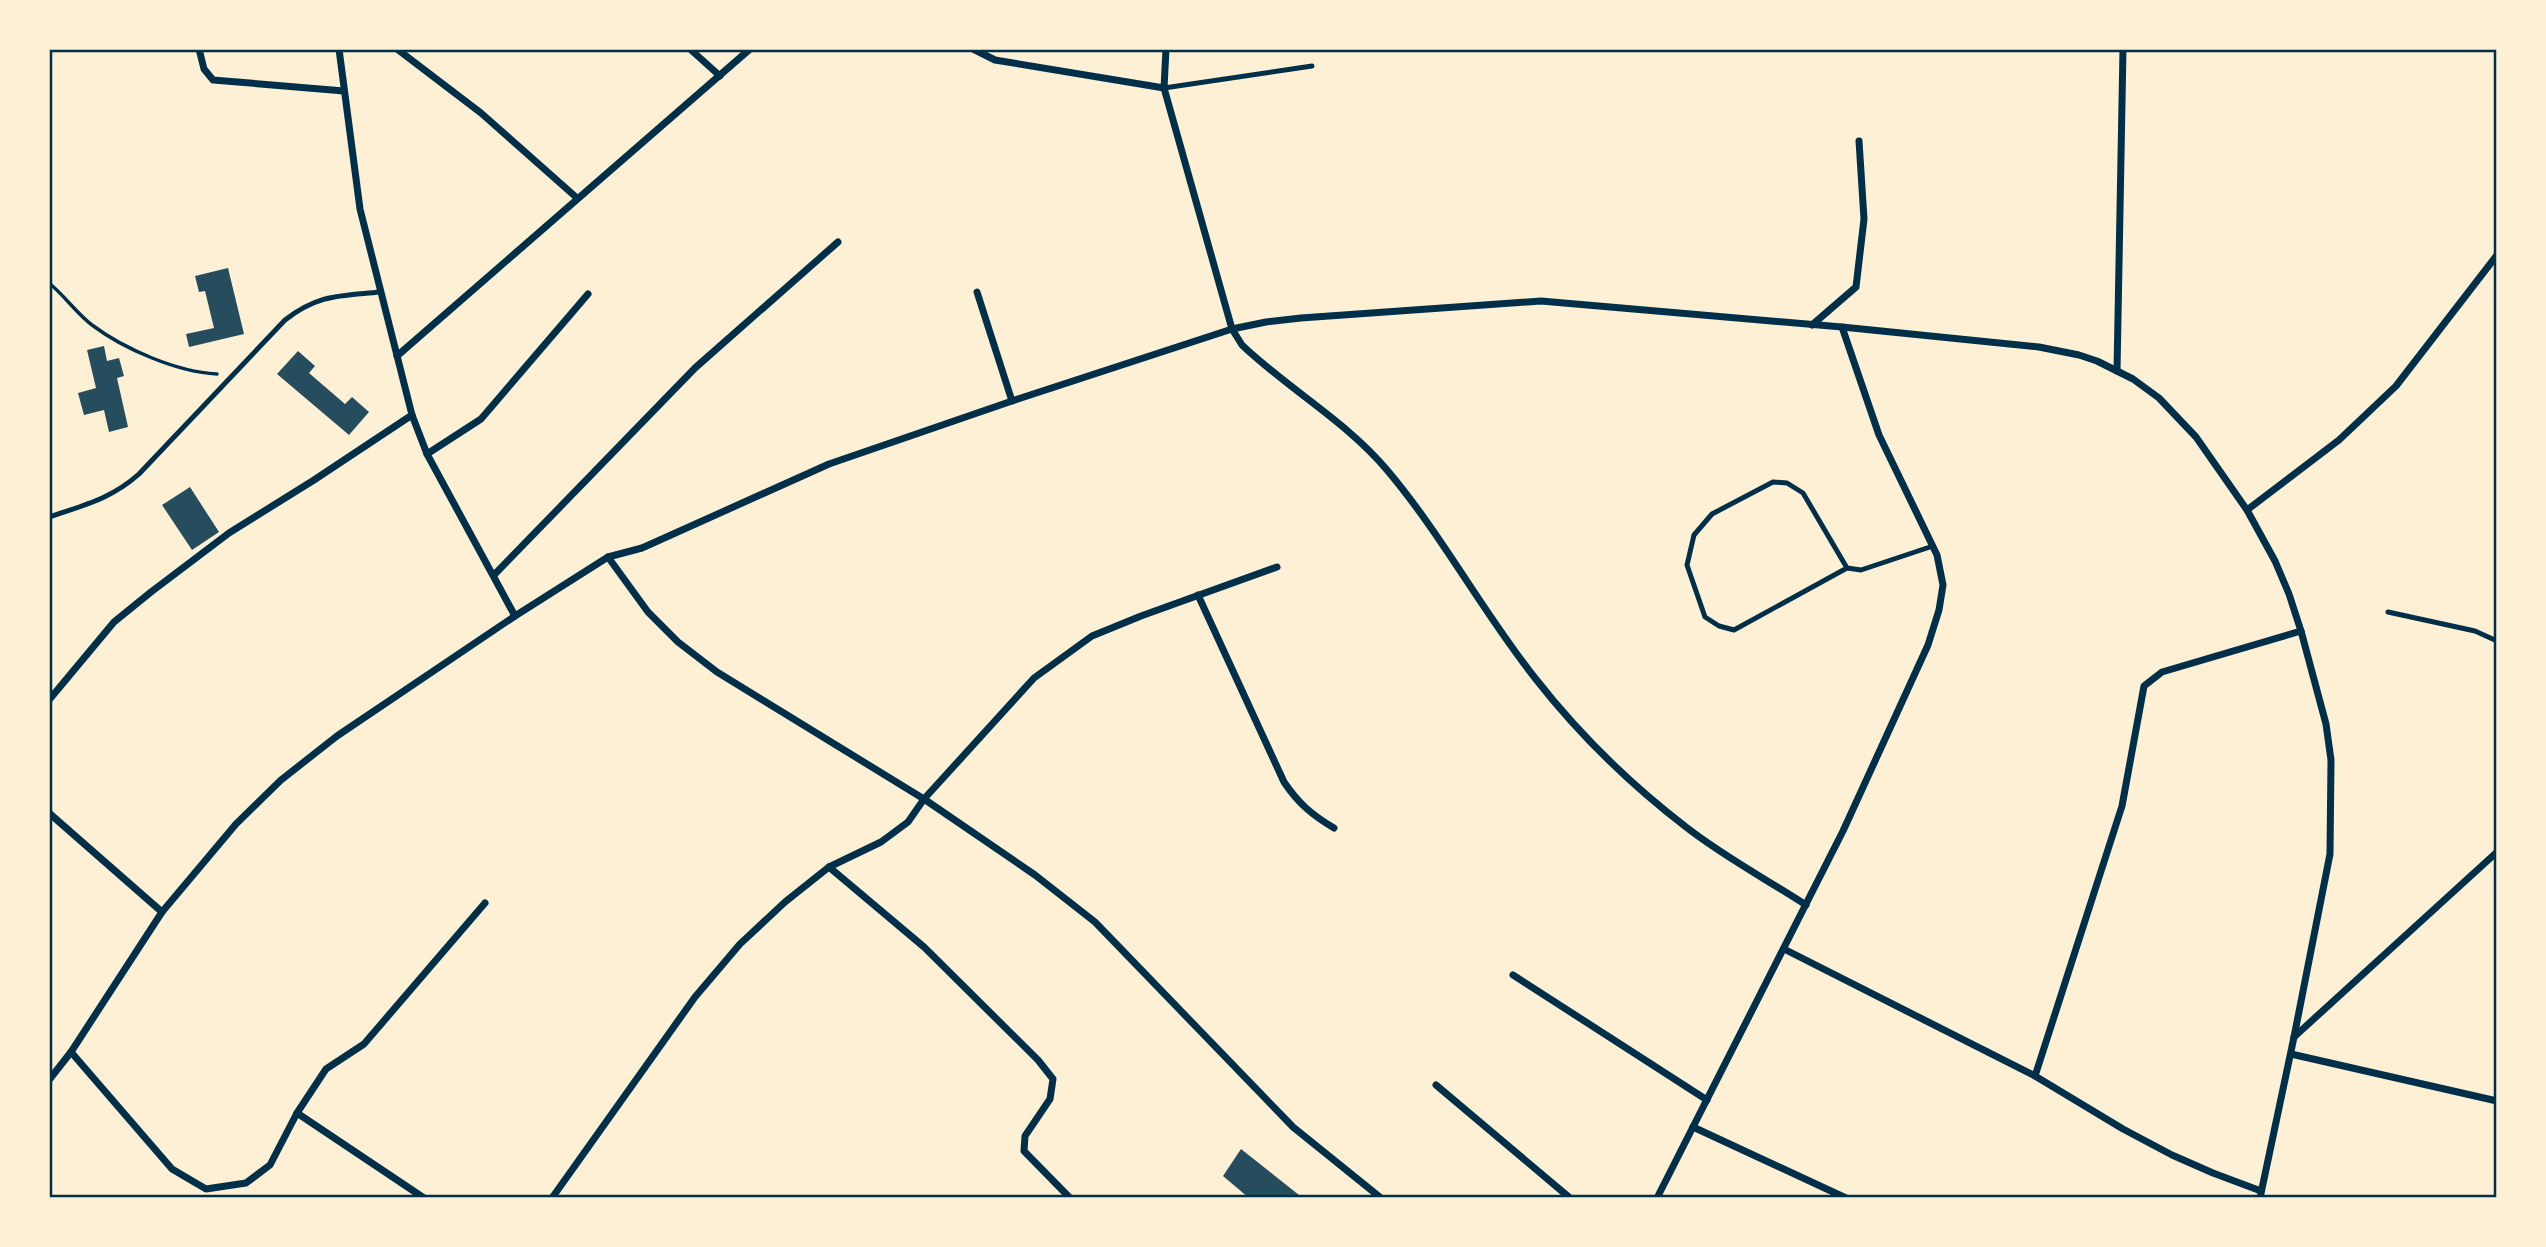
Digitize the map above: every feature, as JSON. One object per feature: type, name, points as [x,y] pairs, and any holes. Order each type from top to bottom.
[{"type":"street","points":[[199,49],[204,69],[213,80],[344,90]]},
{"type":"street","points":[[339,49],[360,209],[412,415],[427,454],[515,616]]},
{"type":"street","points":[[397,49],[481,113],[578,198]]},
{"type":"street","points":[[690,49],[720,76]]},
{"type":"street","points":[[397,356],[750,49]]},
{"type":"street","points":[[973,49],[995,60],[1164,88]]},
{"type":"street","points":[[1166,49],[1164,88],[1232,329],[1242,345],[1349,432],[1385,468],[1423,517],[1504,638],[1536,680],[1589,740],[1688,828],[1806,905]]},
{"type":"street","points":[[2117,371],[2123,49]]},
{"type":"street","points":[[1812,326],[1856,287],[1864,219],[1858,141]]},
{"type":"street","points":[[494,575],[695,368],[838,242]]},
{"type":"street","points":[[2247,510],[2339,440],[2396,386],[2497,255]]},
{"type":"street","points":[[977,292],[1012,401]]},
{"type":"street","points":[[427,454],[481,419],[588,294]]},
{"type":"street","points":[[49,1080],[71,1052],[162,912],[236,824],[281,779],[337,736],[608,557],[642,548],[829,464],[1012,401],[1232,329],[1266,322],[1541,301],[2039,347],[2079,355],[2117,371],[2159,398],[2196,438],[2247,510],[2275,561],[2289,594],[2326,724],[2330,760],[2330,854],[2291,1054],[2260,1194],[2172,1155],[2035,1076],[1784,949]]},
{"type":"street","points":[[1657,1198],[1843,831],[1928,645],[1939,610],[1943,585],[1933,546],[1879,435],[1842,327]]},
{"type":"street","points":[[49,700],[114,622],[151,592],[229,533],[412,415]]},
{"type":"street","points":[[608,557],[648,612],[678,642],[718,672],[924,799],[1035,874],[1095,922],[1293,1127],[1381,1198]]},
{"type":"street","points":[[552,1198],[695,996],[740,944],[785,902],[829,867],[899,831],[924,799],[1034,678],[1093,636],[1276,567]]},
{"type":"street","points":[[1198,595],[1284,782],[1296,800],[1311,815],[1334,828]]},
{"type":"street","points":[[2035,1076],[2122,806],[2144,687],[2155,676],[2183,665],[2301,631]]},
{"type":"street","points":[[49,813],[162,912]]},
{"type":"street","points":[[2294,1037],[2497,852]]},
{"type":"street","points":[[829,867],[924,947],[1038,1060],[1053,1079],[1050,1099],[1025,1136],[1024,1151],[1070,1198]]},
{"type":"street","points":[[71,1052],[172,1169],[206,1189],[246,1183],[270,1165],[297,1112],[326,1069],[364,1044],[485,903]]},
{"type":"street","points":[[1513,975],[1707,1100]]},
{"type":"street","points":[[2291,1054],[2497,1101]]},
{"type":"street","points":[[1436,1085],[1570,1198]]},
{"type":"street","points":[[297,1112],[425,1198]]},
{"type":"street","points":[[1693,1127],[1846,1198]]},
{"type":"lane","points":[[1164,88],[1312,65]]},
{"type":"lane","points":[[49,517],[122,489],[285,320],[303,307],[323,298],[380,292]]},
{"type":"lane","points":[[1847,568],[1803,493],[1787,483],[1773,482],[1712,514],[1694,535],[1687,565],[1705,617],[1719,626],[1734,630],[1847,568],[1861,570],[1933,546]]},
{"type":"lane","points":[[2388,612],[2475,631],[2497,640]]},
{"type":"path","points":[[49,283],[90,324],[122,345],[198,373],[233,376]]},
{"type":"building","points":[[228,268],[244,334],[189,347],[186,334],[214,328],[205,291],[199,292],[195,276]]},
{"type":"building","points":[[104,346],[107,361],[119,358],[124,376],[117,378],[128,427],[109,432],[104,410],[84,415],[78,393],[96,388],[87,350]]},
{"type":"building","points":[[298,351],[315,366],[309,373],[345,404],[352,397],[369,412],[349,435],[277,374]]},
{"type":"building","points":[[190,487],[219,532],[192,550],[162,505]]},
{"type":"building","points":[[1241,1149],[1299,1195],[1297,1198],[1249,1198],[1223,1176]]}]
